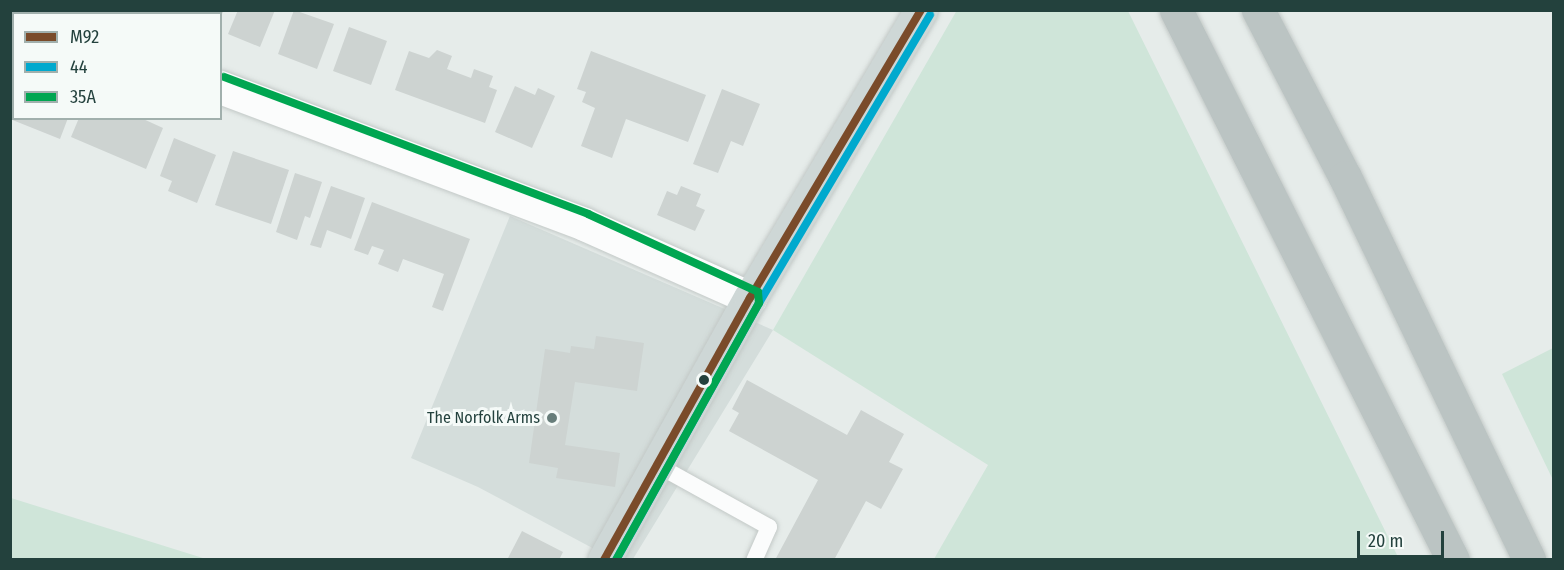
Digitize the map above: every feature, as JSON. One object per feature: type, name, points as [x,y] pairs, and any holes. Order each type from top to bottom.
[{"type":"highway","points":[[1176,10],[1453,560]]},
{"type":"highway","points":[[1257,10],[1345,177],[1529,560]]},
{"type":"main road","points":[[604,560],[750,298],[921,10]]},
{"type":"street","points":[[222,88],[584,224],[750,298]]},
{"type":"lane","points":[[657,465],[769,527],[754,560]]},
{"type":"shaded area","points":[[510,216],[773,330],[633,559],[613,559],[478,487],[411,458]]},
{"type":"green space","points":[[957,10],[1128,11],[1399,559],[934,559],[988,465],[773,330]]},
{"type":"green space","points":[[1553,348],[1553,480],[1502,374]]},
{"type":"green space","points":[[11,498],[206,559],[11,559]]},
{"type":"building","points":[[174,10],[224,10],[222,14],[222,12]]},
{"type":"building","points":[[238,10],[275,10],[260,47],[228,34]]},
{"type":"building","points":[[294,10],[334,24],[317,69],[278,54]]},
{"type":"building","points":[[349,27],[387,41],[371,85],[333,71]]},
{"type":"building","points":[[437,50],[452,56],[447,69],[471,78],[474,69],[493,76],[489,87],[497,90],[485,123],[395,90],[409,51],[429,58]]},
{"type":"building","points":[[591,51],[706,95],[688,142],[626,119],[612,158],[581,146],[595,108],[582,102],[586,92],[577,89]]},
{"type":"building","points":[[10,67],[12,120],[10,119]]},
{"type":"building","points":[[515,86],[535,95],[538,88],[555,96],[532,148],[495,132]]},
{"type":"building","points":[[722,89],[760,104],[743,146],[731,141],[718,173],[693,164]]},
{"type":"building","points":[[12,120],[67,120],[60,139]]},
{"type":"building","points":[[78,120],[145,120],[163,128],[146,169],[71,137]]},
{"type":"building","points":[[174,138],[216,155],[197,203],[168,191],[172,181],[160,176]]},
{"type":"building","points":[[233,151],[289,170],[271,224],[215,205]]},
{"type":"building","points":[[295,173],[322,182],[310,218],[305,216],[297,240],[276,232]]},
{"type":"building","points":[[331,186],[365,198],[351,239],[327,230],[321,248],[310,245]]},
{"type":"building","points":[[681,186],[701,194],[696,206],[705,210],[695,231],[657,215],[667,191],[677,195]]},
{"type":"building","points":[[372,202],[470,239],[443,311],[432,307],[444,274],[403,259],[398,272],[378,264],[384,250],[372,246],[368,255],[354,250]]},
{"type":"building","name":"The Norfolk Arms","points":[[596,336],[644,343],[637,391],[575,382],[565,445],[620,453],[615,487],[556,478],[558,468],[529,463],[545,349],[570,353],[571,346],[594,349]]},
{"type":"building","points":[[747,380],[847,435],[861,410],[904,434],[889,462],[903,469],[881,509],[866,501],[834,560],[775,560],[818,480],[729,431],[739,413],[732,409]]},
{"type":"building","points":[[522,531],[563,552],[559,560],[507,560]]},
{"type":"transit line","name":"M92","points":[[604,560],[750,298],[921,10]]},
{"type":"transit line","name":"44","points":[[616,560],[759,303],[930,15]]},
{"type":"transit line","name":"35A","points":[[224,77],[588,214],[758,292],[759,303],[616,560]]},
{"type":"place","name":"The Norfolk Arms","points":[[552,418]]}]
